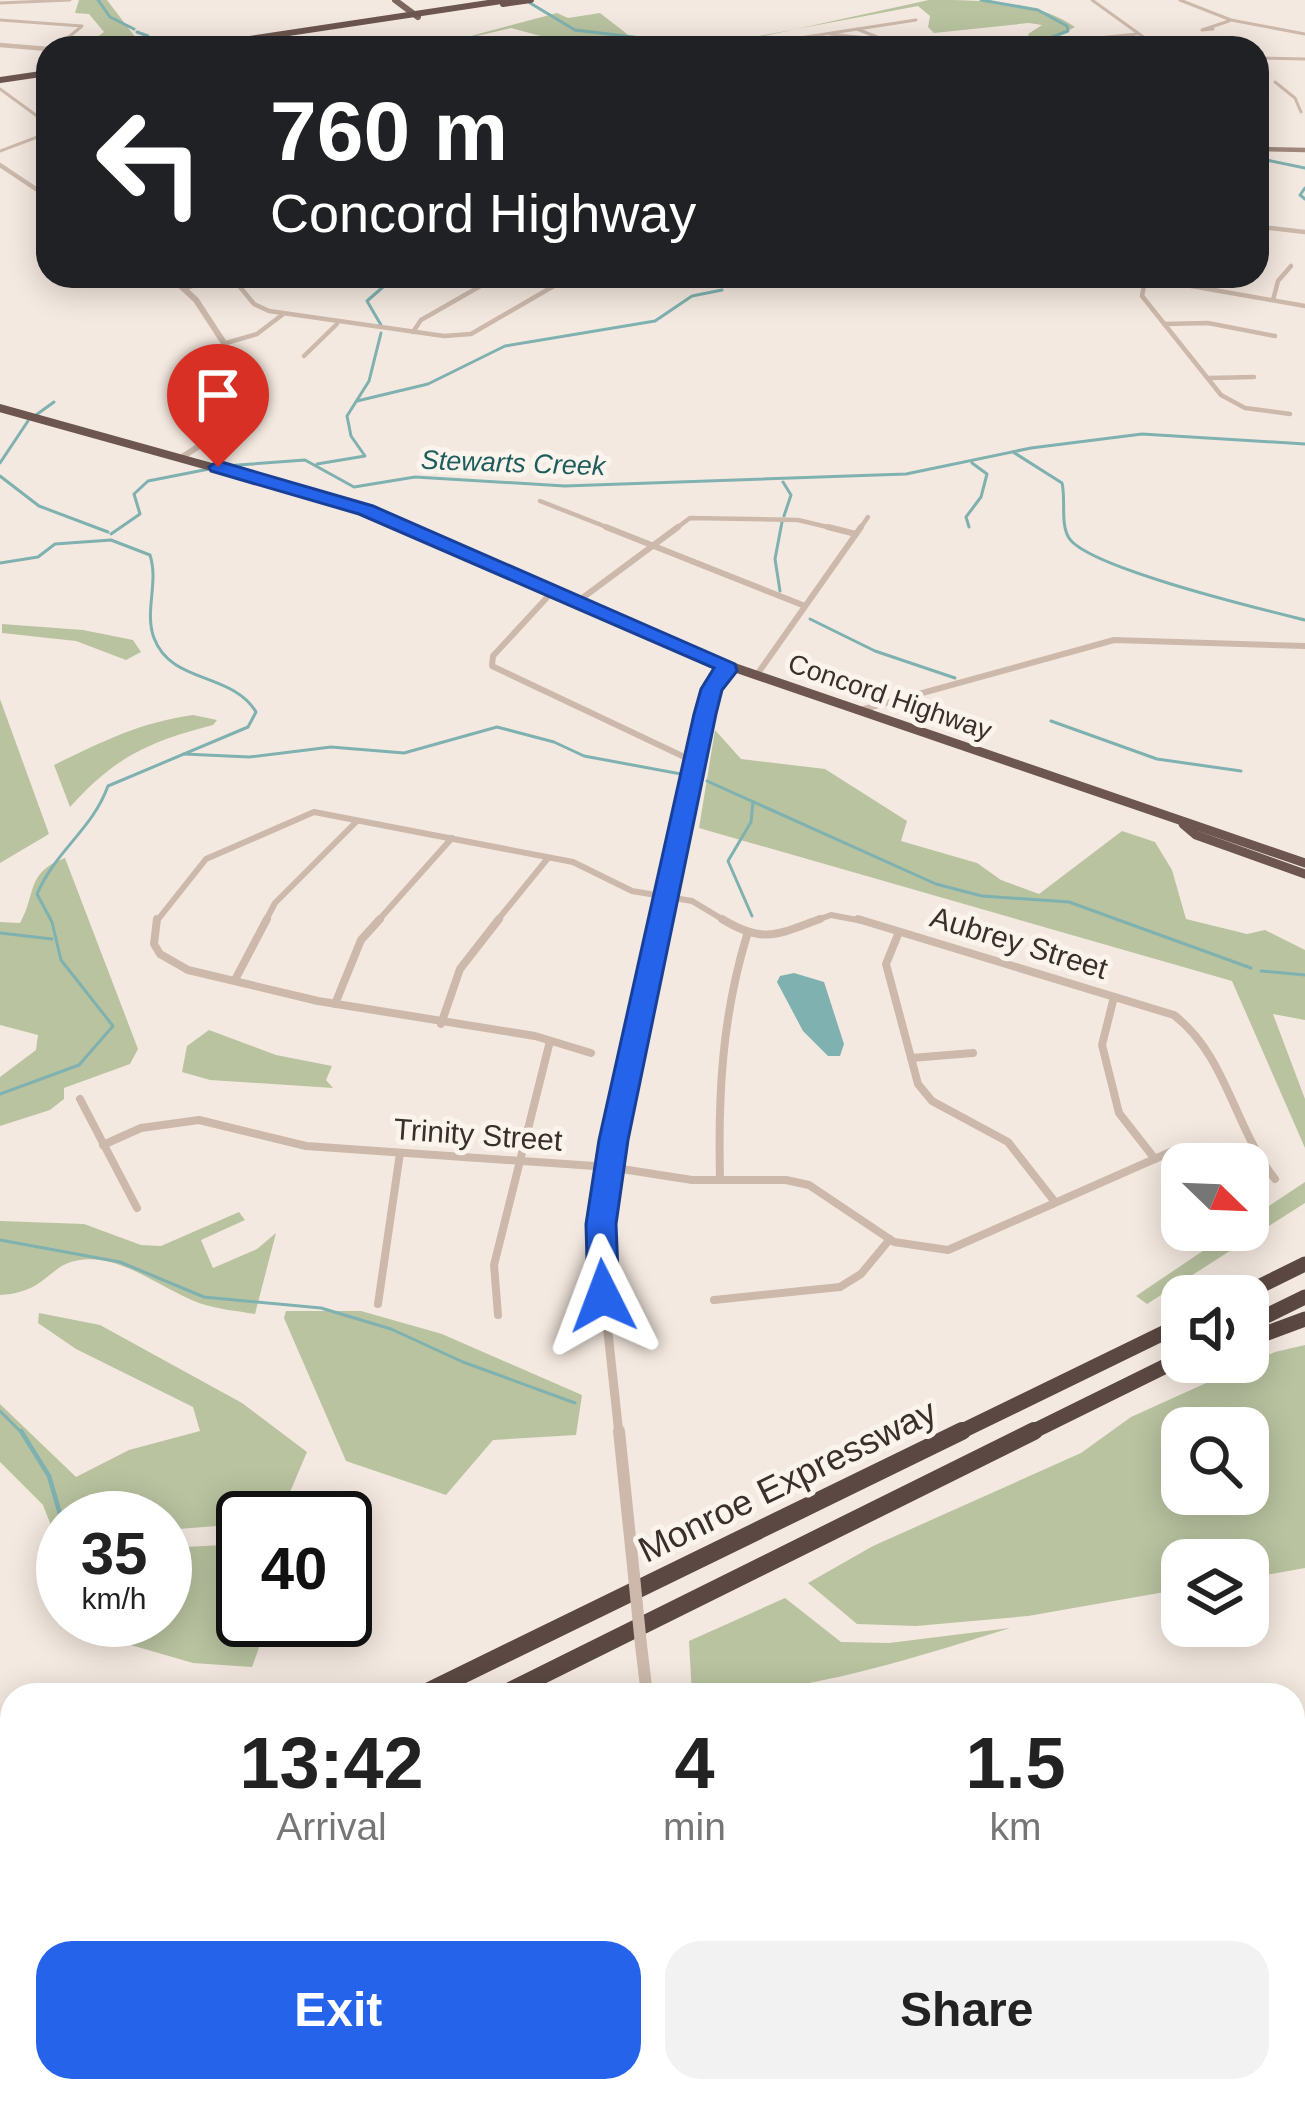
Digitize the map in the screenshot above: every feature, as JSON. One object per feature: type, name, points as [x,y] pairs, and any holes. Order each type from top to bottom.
[{"type":"highway","points":[[290,36],[508,0]]},
{"type":"highway","points":[[274,36],[530,0]]},
{"type":"highway","points":[[0,82],[36,74]]},
{"type":"highway","name":"Concord Highway","points":[[0,408],[359,508],[724,664],[1305,863]]},
{"type":"highway","name":"Concord Highway","points":[[1182,824],[1196,835],[1305,874]]},
{"type":"highway","points":[[1269,1282],[1305,1264]]},
{"type":"highway","points":[[1269,1315],[1305,1297]]},
{"type":"highway","points":[[1269,1332],[1305,1319]]},
{"type":"highway","name":"Monroe Expressway","points":[[447,1683],[1161,1334]]},
{"type":"highway","name":"Monroe Expressway","points":[[526,1683],[1161,1368]]},
{"type":"highway","points":[[1091,1403],[1161,1375]]},
{"type":"main road","points":[[397,0],[416,16]]},
{"type":"main road","points":[[1269,147],[1305,150]]},
{"type":"street","points":[[0,3],[70,0]]},
{"type":"street","points":[[1092,0],[1141,36]]},
{"type":"street","points":[[1180,0],[1231,20],[1305,34]]},
{"type":"street","points":[[0,16],[82,26],[68,36]]},
{"type":"street","points":[[817,36],[916,20]]},
{"type":"street","points":[[1213,28],[1231,20]]},
{"type":"street","points":[[856,29],[868,36]]},
{"type":"street","points":[[828,33],[840,36]]},
{"type":"street","points":[[1118,36],[1138,34]]},
{"type":"street","points":[[0,45],[36,47]]},
{"type":"street","points":[[1269,58],[1305,59]]},
{"type":"street","points":[[0,82],[36,114]]},
{"type":"street","points":[[1275,82],[1289,92],[1301,112]]},
{"type":"street","points":[[1289,92],[1305,91]]},
{"type":"street","points":[[0,151],[36,138]]},
{"type":"street","points":[[0,165],[36,188]]},
{"type":"street","points":[[1269,228],[1305,232]]},
{"type":"street","points":[[1273,300],[1278,281],[1291,266]]},
{"type":"street","points":[[182,457],[241,420],[253,403],[253,385],[185,288]]},
{"type":"street","points":[[240,288],[258,308],[283,314],[412,333],[471,334],[550,288]]},
{"type":"street","points":[[412,333],[421,320],[477,288]]},
{"type":"street","points":[[1144,288],[1142,296],[1231,407],[1290,414]]},
{"type":"street","points":[[1205,288],[1305,306]]},
{"type":"street","points":[[226,343],[257,334],[283,314]]},
{"type":"street","points":[[1163,324],[1208,323],[1276,336]]},
{"type":"street","points":[[304,356],[337,324]]},
{"type":"street","points":[[1207,378],[1255,377]]},
{"type":"street","points":[[540,501],[805,606]]},
{"type":"street","points":[[756,676],[868,517]]},
{"type":"street","points":[[577,602],[686,519],[798,520],[856,534]]},
{"type":"street","points":[[553,591],[493,656],[492,666],[695,762]]},
{"type":"street","points":[[856,711],[1114,640],[1305,646]]},
{"type":"street","points":[[645,1683],[601,1268],[608,1167],[695,762],[712,689],[726,671],[724,664]]},
{"type":"street","points":[[591,1053],[550,1041],[335,1004],[188,970],[160,954],[154,932],[157,916],[206,859],[314,812],[573,862],[632,891],[692,901],[747,934],[724,1000],[716,1063],[720,1179]]},
{"type":"street","points":[[235,979],[275,903],[358,820]]},
{"type":"street","points":[[335,1004],[361,940],[452,838]]},
{"type":"street","points":[[441,1024],[454,979],[466,958],[531,884],[548,857]]},
{"type":"street","name":"Aubrey Street","points":[[747,934],[776,935],[831,915],[1114,997],[1194,1026],[1207,1044],[1244,1140],[1275,1179]]},
{"type":"street","points":[[899,932],[886,964],[918,1084],[932,1101],[1008,1142],[1055,1202]]},
{"type":"street","points":[[1114,997],[1102,1045],[1118,1113],[1155,1159]]},
{"type":"street","points":[[498,1315],[494,1265],[550,1041]]},
{"type":"street","points":[[911,1058],[973,1053]]},
{"type":"street","points":[[80,1099],[137,1208]]},
{"type":"street","name":"Trinity Street","points":[[103,1145],[141,1128],[199,1120],[306,1146],[608,1167],[692,1180],[808,1185],[890,1239],[918,1249],[948,1250],[1161,1156]]},
{"type":"street","points":[[378,1304],[400,1153]]},
{"type":"street","points":[[714,1300],[764,1292],[832,1291],[853,1281],[890,1239]]},
{"type":"green space","points":[[79,0],[107,0],[134,36],[98,36],[104,32],[89,14],[75,13]]},
{"type":"green space","points":[[929,0],[1025,7],[1075,27],[1058,36],[1029,36],[1042,25],[1029,23],[934,33],[928,27],[930,16],[918,6],[796,29]]},
{"type":"green space","points":[[557,13],[568,18],[600,13],[630,36],[541,36],[511,28],[471,36]]},
{"type":"green space","points":[[2,624],[83,630],[133,640],[141,652],[126,660],[76,641],[2,633]]},
{"type":"green space","points":[[0,699],[49,834],[0,863]]},
{"type":"green space","points":[[193,715],[217,720],[134,754],[102,775],[70,807],[54,765],[139,728]]},
{"type":"green space","points":[[715,730],[741,759],[825,769],[907,821],[901,841],[977,863],[1001,880],[1039,894],[1122,831],[1155,842],[1172,870],[1186,919],[1247,934],[1265,930],[1305,950],[1305,1020],[1273,1014],[1305,1099],[1305,1148],[1232,981],[699,828]]},
{"type":"green space","points":[[65,858],[138,1049],[130,1064],[64,1088],[64,1099],[50,1110],[0,1126],[0,1077],[36,1050],[38,1035],[0,1025],[0,922],[20,923],[38,877]]},
{"type":"green space","points":[[209,1030],[276,1055],[332,1066],[326,1080],[333,1088],[210,1080],[182,1072],[187,1046]]},
{"type":"green space","points":[[1305,1182],[1305,1203],[1269,1226],[1269,1206]]},
{"type":"green space","points":[[239,1212],[245,1220],[201,1240],[213,1268],[257,1249],[276,1233],[255,1314],[199,1303],[123,1266],[91,1259],[66,1264],[27,1290],[0,1295],[0,1221],[84,1224],[141,1245],[161,1246]]},
{"type":"green space","points":[[1203,1251],[1230,1251],[1192,1275],[1167,1275]]},
{"type":"green space","points":[[1161,1279],[1161,1295],[1147,1304],[1136,1296]]},
{"type":"green space","points":[[286,1311],[361,1311],[442,1334],[582,1395],[576,1435],[493,1440],[446,1495],[346,1461],[284,1318]]},
{"type":"green space","points":[[39,1313],[100,1325],[242,1403],[307,1452],[290,1491],[216,1491],[216,1526],[192,1528],[192,1491],[36,1491],[36,1498],[0,1462],[0,1404],[76,1477],[129,1450],[200,1431],[193,1407],[76,1349],[38,1323]]},
{"type":"green space","points":[[1305,1345],[1305,1568],[1269,1574],[1269,1539],[1161,1539],[1161,1593],[1028,1616],[916,1626],[857,1624],[808,1583],[873,1546],[1081,1453],[1131,1417],[1206,1383],[1269,1383],[1269,1355]]},
{"type":"green space","points":[[216,1545],[216,1647],[259,1647],[252,1667],[193,1663],[138,1647],[192,1647],[192,1547]]},
{"type":"green space","points":[[785,1598],[841,1642],[889,1643],[1010,1628],[807,1683],[691,1683],[689,1641]]},
{"type":"water","points":[[794,973],[824,982],[844,1044],[840,1056],[828,1056],[803,1031],[777,982],[780,976]]},
{"type":"waterway","points":[[98,0],[110,17],[134,29]]},
{"type":"waterway","points":[[981,0],[1038,10],[1067,26],[1068,31],[1055,36]]},
{"type":"waterway","points":[[530,3],[575,30],[624,36]]},
{"type":"waterway","points":[[137,32],[148,36]]},
{"type":"waterway","points":[[1269,160],[1305,168]]},
{"type":"waterway","points":[[1305,188],[1300,195],[1305,199]]},
{"type":"waterway","points":[[381,325],[367,301],[382,288]]},
{"type":"waterway","points":[[357,401],[428,384],[505,346],[655,321],[692,296],[722,290]]},
{"type":"waterway","points":[[317,464],[365,456],[351,436],[347,416],[369,381],[381,333]]},
{"type":"waterway","points":[[36,415],[54,402]]},
{"type":"waterway","points":[[0,463],[28,421]]},
{"type":"waterway","name":"Stewarts Creek","points":[[224,466],[305,460],[354,487],[415,477],[565,486],[906,474],[1031,448],[1142,434],[1305,444]]},
{"type":"waterway","points":[[1013,452],[1062,483],[1066,532],[1083,550],[1179,587],[1305,620]]},
{"type":"waterway","points":[[969,527],[966,517],[981,497],[987,474],[972,463]]},
{"type":"waterway","name":"Stewarts Creek","points":[[111,534],[140,514],[134,494],[148,481],[209,469]]},
{"type":"waterway","points":[[0,476],[39,506],[108,532]]},
{"type":"waterway","points":[[783,482],[791,495],[784,516]]},
{"type":"waterway","points":[[780,591],[775,559],[782,522]]},
{"type":"waterway","name":"Stewarts Creek","points":[[0,563],[38,557],[55,544],[111,540],[150,555],[151,628],[162,653],[187,671],[232,690],[256,712],[248,727],[108,786],[93,815],[54,865],[37,894],[52,922],[61,960],[113,1026],[79,1065],[0,1094]]},
{"type":"waterway","points":[[810,619],[875,651],[955,678]]},
{"type":"waterway","points":[[1051,721],[1157,759],[1241,771]]},
{"type":"waterway","points":[[184,754],[249,757],[331,747],[404,753],[497,727],[554,742],[584,756],[681,774]]},
{"type":"waterway","points":[[707,781],[936,884],[982,896],[1069,902],[1251,968]]},
{"type":"waterway","points":[[752,916],[728,861],[751,822],[753,802]]},
{"type":"waterway","points":[[0,933],[52,939]]},
{"type":"waterway","points":[[1261,971],[1305,975]]},
{"type":"waterway","points":[[0,1240],[120,1262],[204,1297],[321,1308],[391,1329],[463,1362],[575,1403]]},
{"type":"waterway","points":[[0,1411],[23,1434]]},
{"type":"waterway","points":[[23,1434],[53,1491]]},
{"type":"route","points":[[218,467],[366,510],[724,664],[726,671],[712,689],[705,714],[614,1140],[601,1224],[603,1296]]}]
